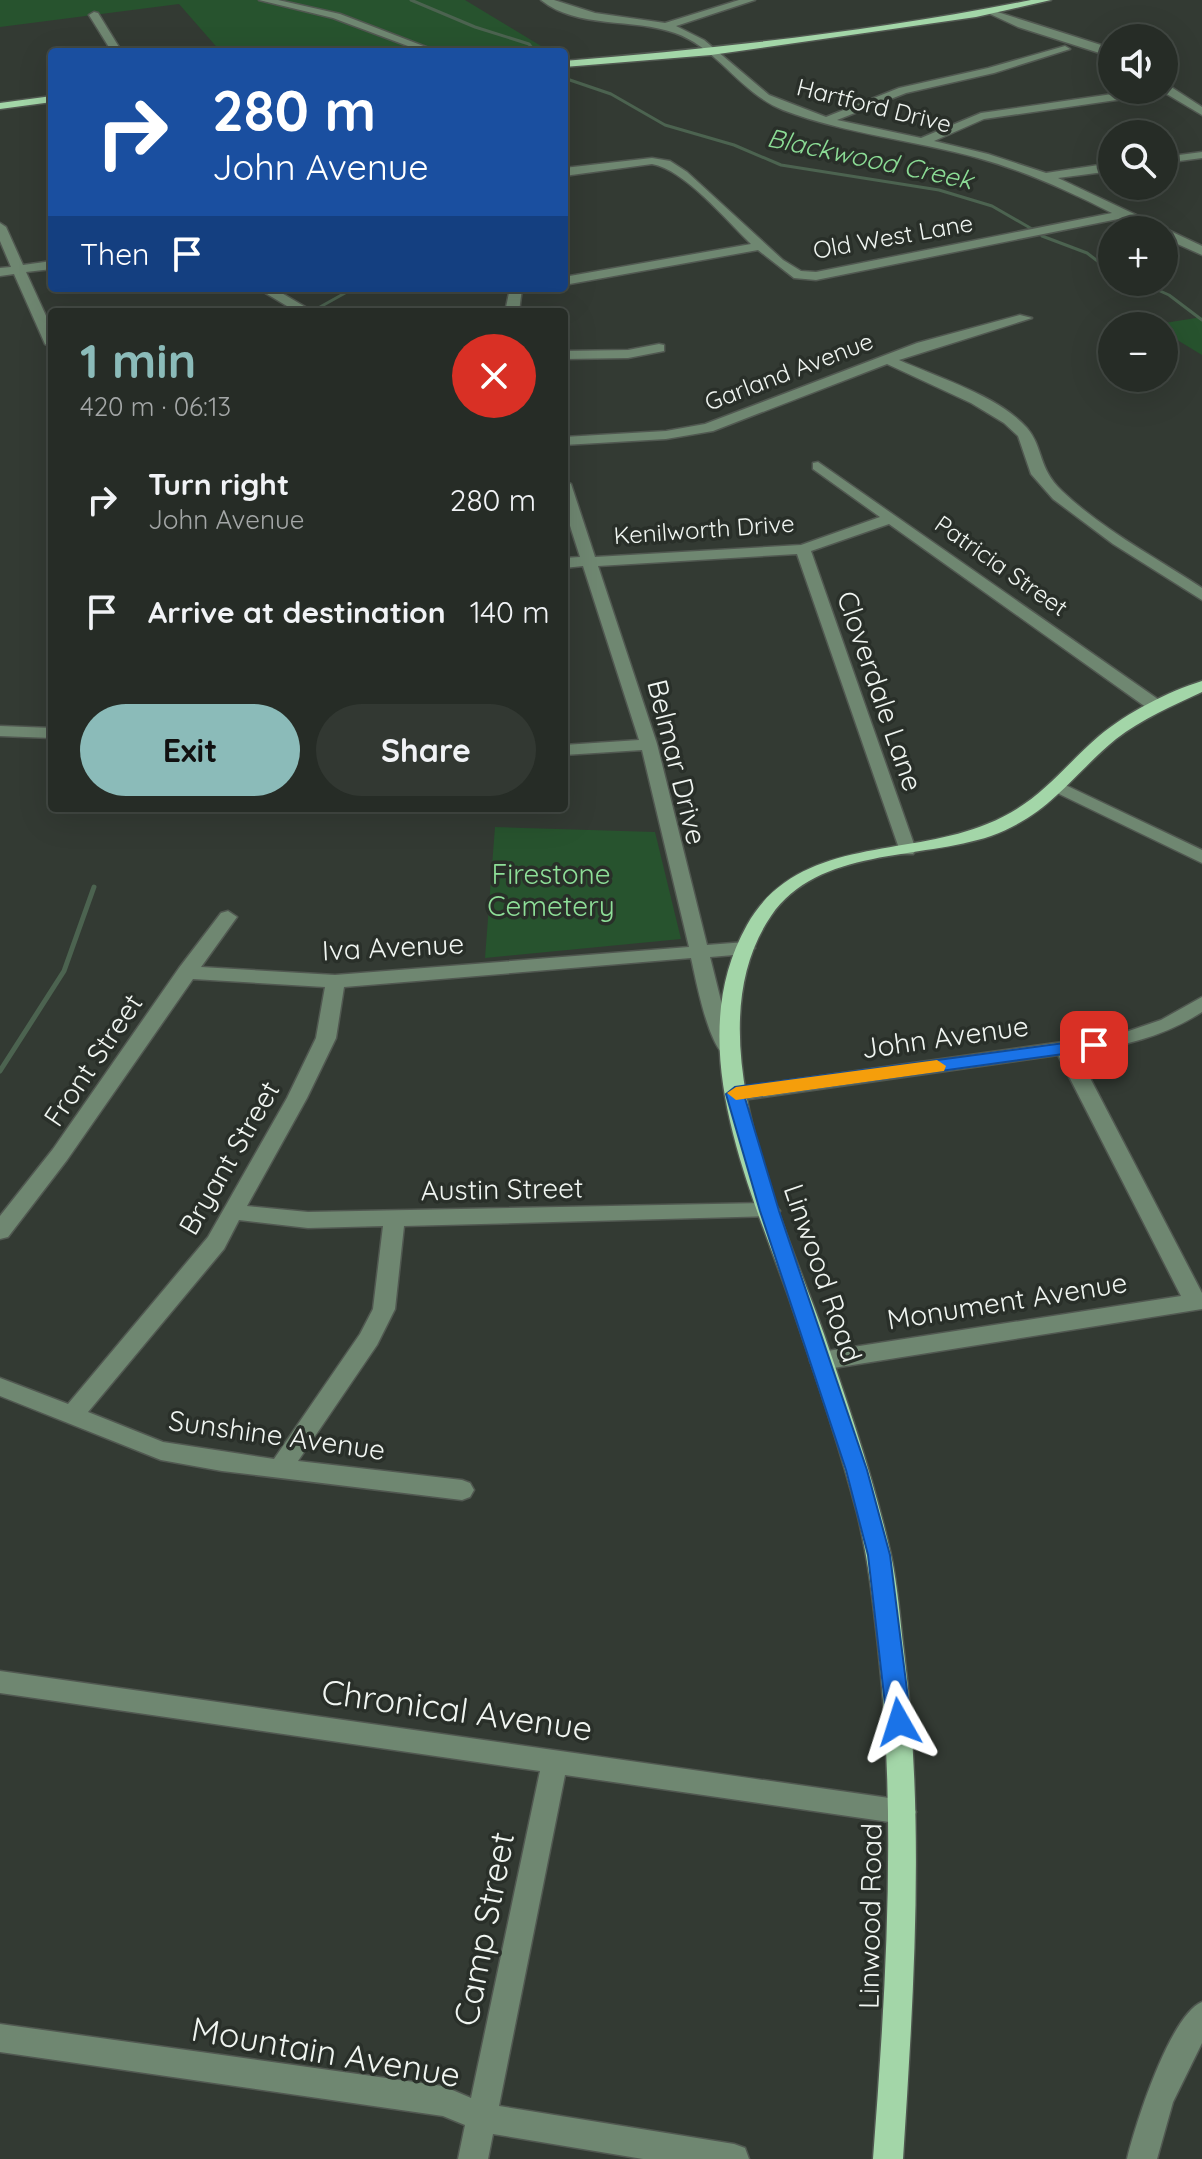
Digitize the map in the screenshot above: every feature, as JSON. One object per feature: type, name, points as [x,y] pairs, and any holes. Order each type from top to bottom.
[{"type":"main road","points":[[707,49],[1016,0]]},
{"type":"main road","points":[[568,61],[707,49],[992,11],[1046,0]]},
{"type":"main road","points":[[0,106],[48,100]]},
{"type":"main road","points":[[0,112],[48,106]]},
{"type":"main road","name":"Linwood Road","points":[[888,2159],[901,1966],[903,1812],[898,1708],[879,1555],[856,1470],[769,1211],[735,1094],[731,1055],[737,987],[746,948],[767,907],[783,890],[804,877],[847,861],[976,834],[1004,824],[1033,808],[1059,787],[1111,734],[1156,706],[1202,686]]},
{"type":"street","points":[[264,0],[336,16],[423,48]]},
{"type":"street","name":"Hartford Drive","points":[[546,0],[584,15],[666,26],[689,35],[760,95],[827,120],[984,156],[1044,177],[1128,216]]},
{"type":"street","points":[[666,26],[750,0]]},
{"type":"street","points":[[992,11],[1030,29],[1098,48]]},
{"type":"street","points":[[94,15],[115,48]]},
{"type":"street","points":[[827,120],[903,90],[990,71],[1065,49]]},
{"type":"street","points":[[1178,97],[1202,112]]},
{"type":"street","points":[[922,142],[981,116],[1098,99]]},
{"type":"street","points":[[1178,158],[1202,155]]},
{"type":"street","name":"Old West Lane","points":[[568,172],[652,161],[666,163],[683,174],[779,263],[798,275],[816,276],[1124,214]]},
{"type":"street","points":[[1044,177],[1098,169]]},
{"type":"street","points":[[0,227],[48,335]]},
{"type":"street","points":[[1178,240],[1202,251]]},
{"type":"street","points":[[568,280],[760,246]]},
{"type":"street","points":[[0,272],[48,266]]},
{"type":"street","points":[[270,292],[300,308]]},
{"type":"street","name":"Garland Avenue","points":[[568,441],[666,435],[708,428],[886,359],[972,330],[1025,318]]},
{"type":"street","points":[[568,355],[628,354],[659,348]]},
{"type":"street","points":[[886,359],[956,392],[1015,425],[1028,440],[1031,462],[1049,487],[1202,595]]},
{"type":"street","name":"Patricia Street","points":[[818,466],[1156,706]]},
{"type":"street","name":"Belmar Drive","points":[[568,496],[649,744],[714,1013],[731,1055]]},
{"type":"street","name":"Kenilworth Drive","points":[[568,563],[803,549],[891,518]]},
{"type":"street","name":"Cloverdale Lane","points":[[803,549],[907,850]]},
{"type":"street","points":[[0,731],[48,733]]},
{"type":"street","points":[[568,750],[649,744]]},
{"type":"street","points":[[1059,787],[1202,857]]},
{"type":"street","name":"Front Street","points":[[0,1231],[56,1162],[186,972],[228,917]]},
{"type":"street","name":"Iva Avenue","points":[[186,972],[335,981],[746,948]]},
{"type":"street","name":"Bryant Street","points":[[71,1417],[216,1243],[235,1212],[326,1038],[335,981]]},
{"type":"street","name":"John Avenue","points":[[735,1094],[1065,1049],[1146,1034],[1168,1025],[1202,1003]]},
{"type":"street","points":[[1065,1049],[1199,1301]]},
{"type":"street","name":"Austin Street","points":[[235,1212],[308,1220],[769,1211]]},
{"type":"street","points":[[281,1468],[369,1339],[384,1309],[394,1219]]},
{"type":"street","name":"Monument Avenue","points":[[821,1361],[1199,1301]]},
{"type":"street","name":"Sunshine Avenue","points":[[0,1387],[161,1451],[206,1460],[462,1490]]},
{"type":"street","name":"Chronical Avenue","points":[[0,1682],[903,1812]]},
{"type":"street","name":"Camp Street","points":[[473,2159],[555,1760]]},
{"type":"street","points":[[1142,2159],[1147,2134],[1170,2069],[1202,2016]]},
{"type":"street","name":"Mountain Avenue","points":[[0,2038],[443,2101],[483,2118],[734,2159]]},
{"type":"green space","points":[[0,0],[465,0],[544,48],[218,48],[179,4],[0,27]]},
{"type":"green space","points":[[1202,317],[1202,355],[1178,340],[1178,321]]},
{"type":"green space","name":"Firestone Cemetery","points":[[495,827],[655,832],[681,939],[485,958]]},
{"type":"waterway","name":"Blackwood Creek","points":[[411,0],[475,27],[529,44],[532,48]]},
{"type":"waterway","name":"Blackwood Creek","points":[[568,79],[611,94],[665,125],[734,145],[781,165],[939,190],[992,206],[1032,229]]},
{"type":"waterway","name":"Blackwood Creek","points":[[1042,236],[1087,253],[1098,261]]},
{"type":"waterway","points":[[320,307],[347,292]]},
{"type":"waterway","name":"Blackwood Creek","points":[[1170,296],[1202,320]]},
{"type":"waterway","points":[[0,1071],[64,971],[94,887]]},
{"type":"slow traffic","points":[[736,1093],[937,1066]]},
{"type":"route","points":[[899,1722],[879,1555],[856,1470],[769,1211],[735,1094],[1094,1045]]}]
